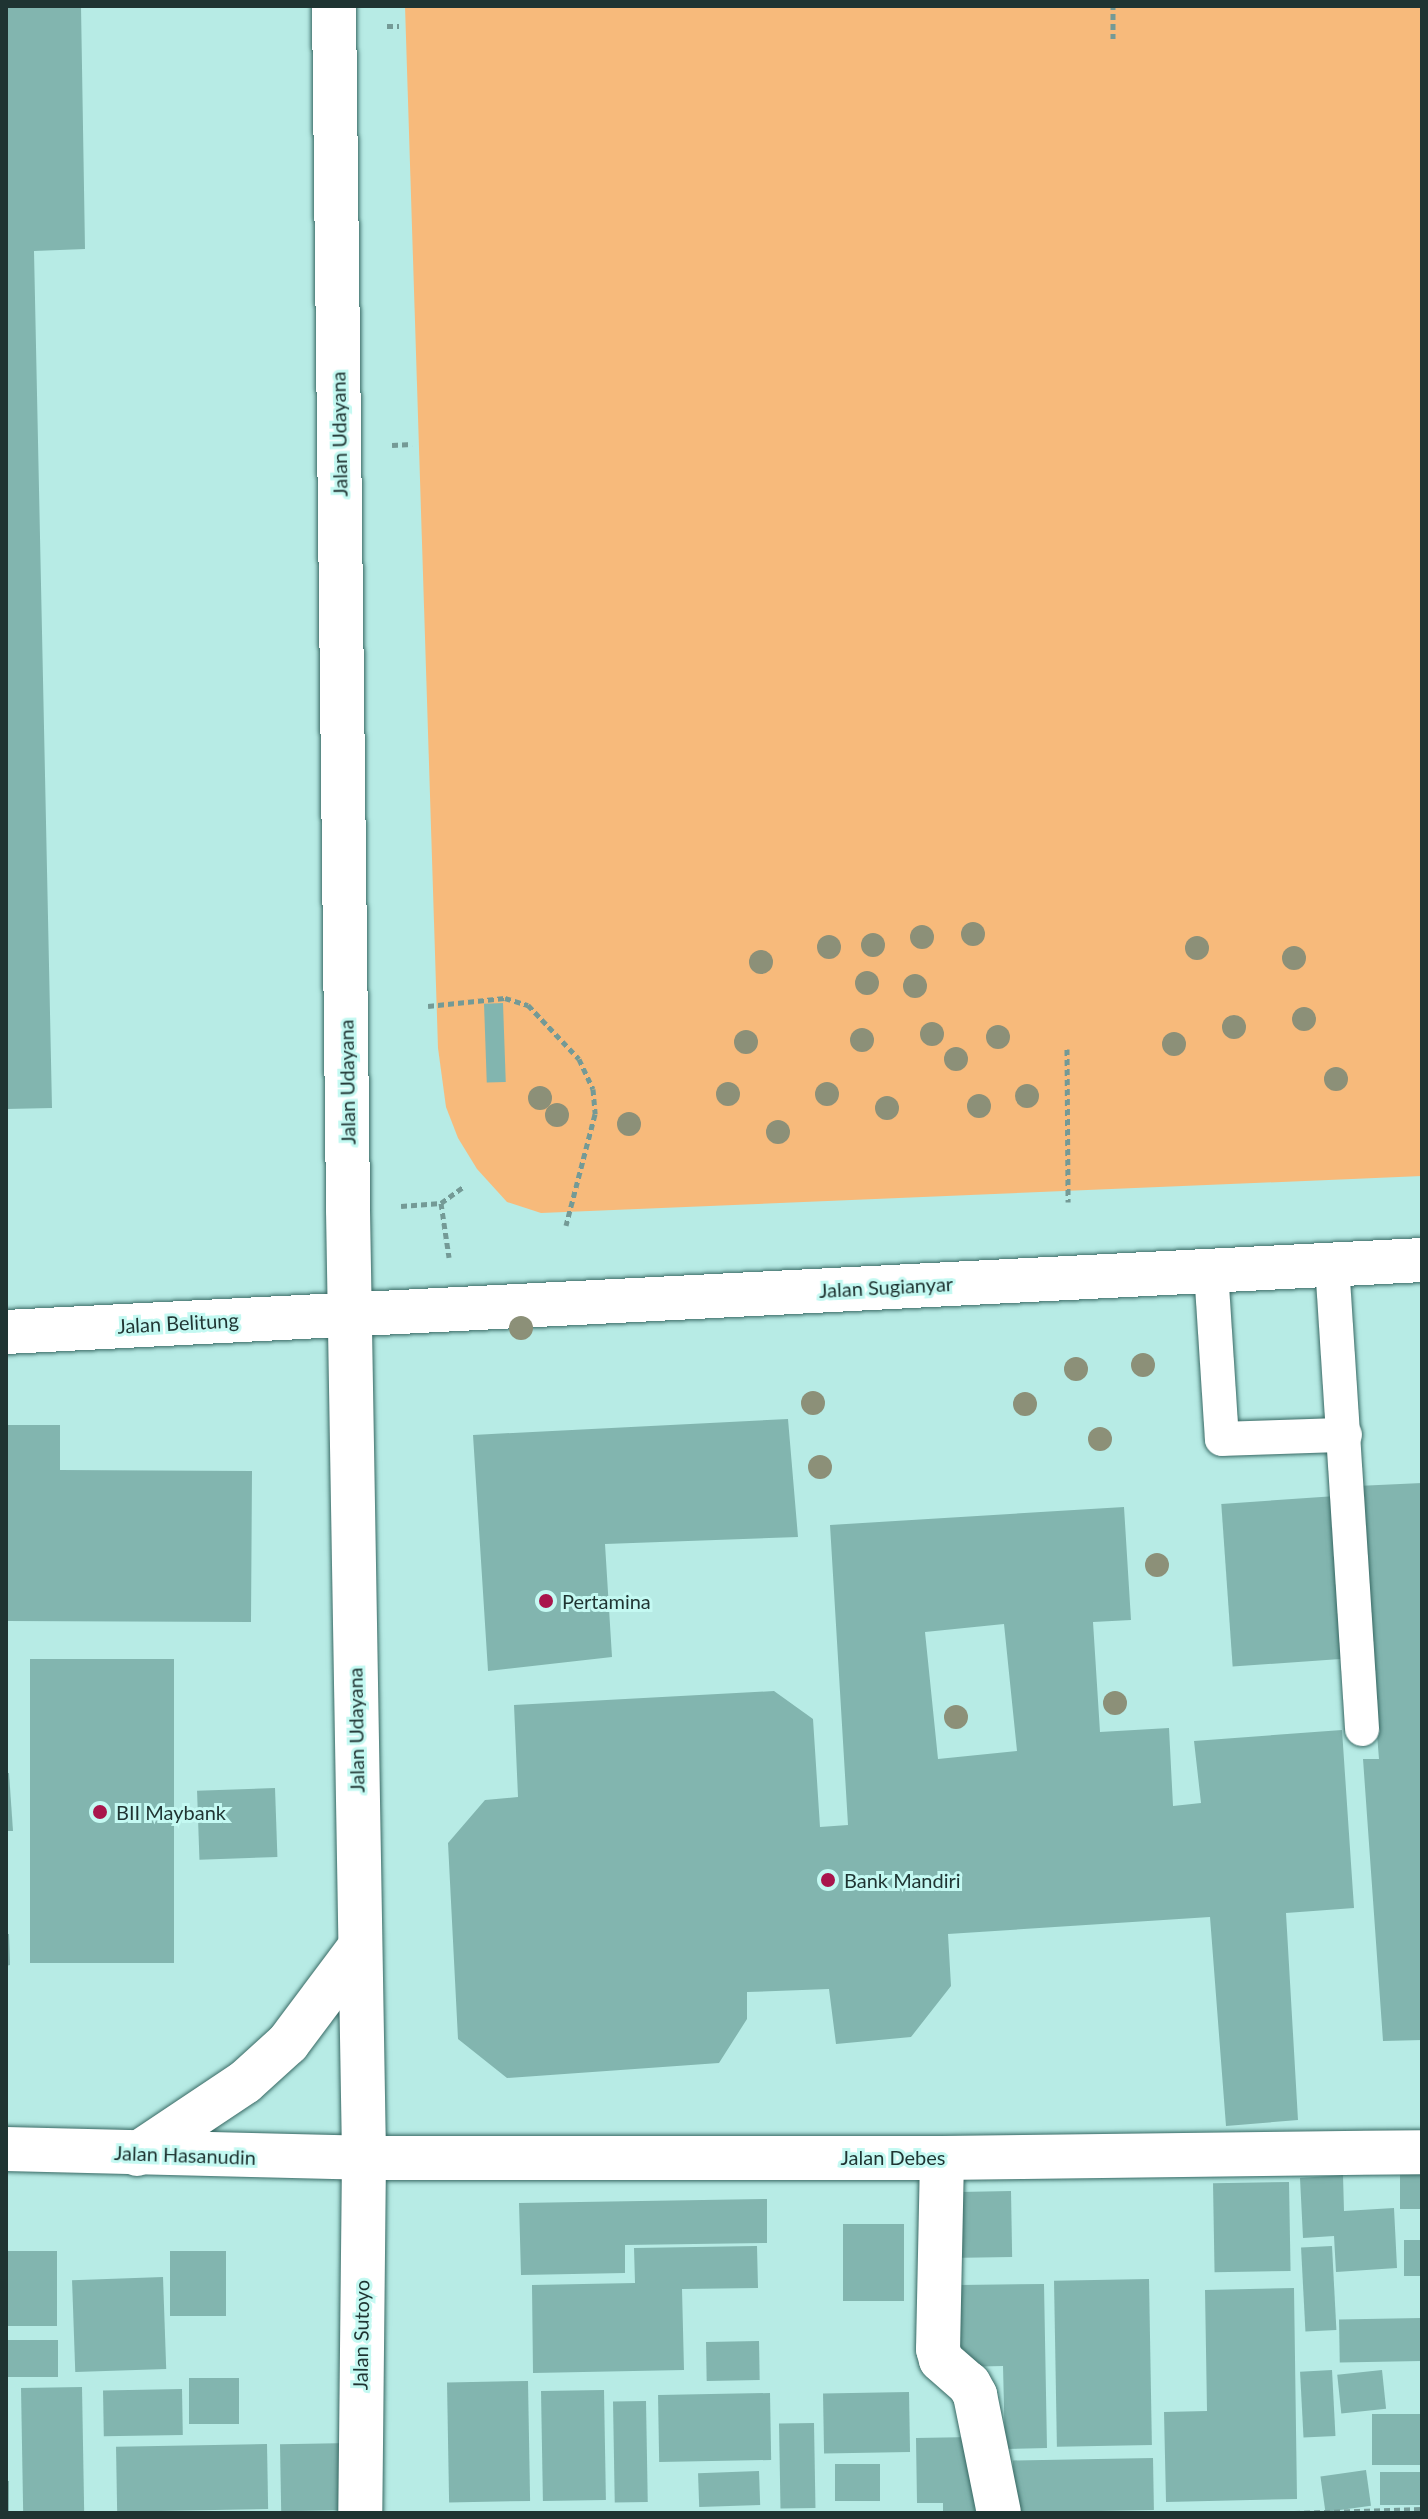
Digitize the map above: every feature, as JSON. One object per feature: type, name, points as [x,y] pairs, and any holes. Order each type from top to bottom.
[{"type":"main road","name":"Jalan Udayana","points":[[334,6],[349,1314],[364,2158]]},
{"type":"main road","name":"Jalan Sugianyar","points":[[349,1314],[1422,1260]]},
{"type":"main road","name":"Jalan Belitung","points":[[6,1332],[349,1314]]},
{"type":"main road","points":[[137,2154],[245,2082],[288,2043],[359,1948]]},
{"type":"main road","name":"Jalan Hasanudin","points":[[6,2149],[364,2158]]},
{"type":"main road","name":"Jalan Debes","points":[[364,2158],[942,2158],[1422,2152]]},
{"type":"main road","name":"Jalan Sutoyo","points":[[360,2513],[364,2158]]},
{"type":"main road","points":[[942,2158],[938,2349],[941,2360],[969,2384],[975,2395],[999,2513]]},
{"type":"lane","points":[[1332,1264],[1362,1729]]},
{"type":"lane","points":[[1211,1270],[1222,1439],[1345,1435]]},
{"type":"path","points":[[1113,6],[1113,39]]},
{"type":"path","points":[[428,1006],[505,998],[528,1005],[579,1059],[593,1089],[595,1114],[566,1225]]},
{"type":"path","points":[[1067,1049],[1068,1202]]},
{"type":"path","points":[[348,1210],[441,1203],[464,1186]]},
{"type":"path","points":[[1294,2513],[1422,2509]]},
{"type":"shaded area","points":[[405,6],[1422,6],[1422,1176],[541,1213],[507,1202],[477,1169],[458,1138],[446,1107],[438,1048]]},
{"type":"building","points":[[6,6],[81,6],[85,249],[34,251],[52,1108],[6,1109]]},
{"type":"building","points":[[503,1003],[506,1082],[487,1083],[484,1004]]},
{"type":"building","name":"Pertamina","points":[[788,1419],[798,1537],[605,1544],[612,1657],[488,1671],[473,1435]]},
{"type":"building","points":[[6,1425],[60,1425],[60,1470],[252,1471],[251,1622],[6,1621]]},
{"type":"building","points":[[1422,1483],[1422,2040],[1383,2041],[1363,1759],[1379,1759],[1357,1486]]},
{"type":"building","points":[[1336,1496],[1347,1659],[1233,1667],[1221,1504]]},
{"type":"building","name":"Bank Mandiri","points":[[1124,1507],[1131,1620],[1093,1622],[1100,1732],[1169,1728],[1173,1806],[1201,1803],[1194,1741],[1342,1730],[1354,1908],[1286,1913],[1298,2120],[1226,2126],[1210,1917],[948,1934],[951,1986],[911,2037],[836,2044],[829,1989],[747,1992],[747,2019],[719,2063],[507,2078],[458,2039],[448,1843],[485,1800],[518,1797],[514,1705],[774,1691],[813,1719],[820,1827],[848,1825],[830,1525]],"holes":[[[1004,1624],[1017,1751],[938,1759],[925,1632]]]},
{"type":"building","name":"BII Maybank","points":[[30,1659],[174,1659],[174,1963],[30,1963]]},
{"type":"building","points":[[6,1773],[9,1773],[13,1831],[6,1831]]},
{"type":"building","points":[[275,1788],[277,1857],[199,1860],[197,1791]]},
{"type":"building","points":[[6,1934],[9,1934],[10,1965],[6,1966]]},
{"type":"building","points":[[1400,2169],[1422,2169],[1422,2209],[1400,2209]]},
{"type":"building","points":[[1343,2175],[1344,2211],[1394,2208],[1397,2268],[1336,2272],[1334,2236],[1303,2238],[1300,2178]]},
{"type":"building","points":[[1289,2182],[1291,2271],[1215,2272],[1213,2183]]},
{"type":"building","points":[[1011,2191],[1012,2257],[947,2258],[946,2192]]},
{"type":"building","points":[[767,2199],[767,2243],[625,2245],[625,2273],[521,2275],[519,2203]]},
{"type":"building","points":[[843,2224],[904,2224],[904,2301],[843,2301]]},
{"type":"building","points":[[1404,2240],[1422,2240],[1422,2276],[1404,2276]]},
{"type":"building","points":[[757,2246],[758,2288],[682,2289],[684,2370],[533,2373],[532,2285],[635,2283],[634,2248]]},
{"type":"building","points":[[1332,2246],[1336,2330],[1305,2332],[1301,2248]]},
{"type":"building","points":[[6,2251],[57,2251],[57,2326],[6,2326]]},
{"type":"building","points":[[170,2251],[226,2251],[226,2316],[170,2316]]},
{"type":"building","points":[[163,2277],[166,2369],[75,2372],[72,2280]]},
{"type":"building","points":[[1149,2279],[1152,2445],[1057,2447],[1054,2281]]},
{"type":"building","points":[[1044,2284],[1047,2448],[1005,2449],[1003,2366],[961,2367],[960,2285]]},
{"type":"building","points":[[1294,2288],[1297,2499],[1166,2502],[1164,2412],[1207,2411],[1205,2290]]},
{"type":"building","points":[[1421,2318],[1422,2361],[1340,2362],[1339,2319]]},
{"type":"building","points":[[6,2340],[58,2340],[58,2377],[6,2377]]},
{"type":"building","points":[[759,2341],[760,2380],[707,2381],[706,2342]]},
{"type":"building","points":[[1332,2370],[1335,2436],[1303,2438],[1300,2372]]},
{"type":"building","points":[[1382,2370],[1386,2409],[1341,2413],[1337,2375]]},
{"type":"building","points":[[189,2378],[239,2378],[239,2424],[189,2424]]},
{"type":"building","points":[[528,2381],[530,2501],[449,2502],[447,2382]]},
{"type":"building","points":[[82,2387],[84,2513],[23,2513],[21,2388]]},
{"type":"building","points":[[182,2389],[183,2435],[104,2436],[103,2390]]},
{"type":"building","points":[[604,2390],[606,2500],[543,2501],[541,2391]]},
{"type":"building","points":[[909,2392],[910,2452],[824,2453],[823,2394]]},
{"type":"building","points":[[770,2393],[771,2460],[659,2462],[658,2395]]},
{"type":"building","points":[[646,2401],[648,2502],[615,2503],[613,2402]]},
{"type":"building","points":[[1372,2414],[1422,2414],[1422,2465],[1372,2465]]},
{"type":"building","points":[[814,2423],[815,2508],[780,2509],[779,2424]]},
{"type":"building","points":[[973,2437],[975,2513],[943,2513],[943,2503],[917,2503],[916,2438]]},
{"type":"building","points":[[351,2443],[352,2510],[281,2511],[280,2444]]},
{"type":"building","points":[[267,2444],[268,2509],[117,2512],[116,2447]]},
{"type":"building","points":[[1153,2458],[1154,2510],[1014,2512],[1013,2460]]},
{"type":"building","points":[[835,2464],[880,2464],[880,2501],[835,2501]]},
{"type":"building","points":[[1366,2470],[1371,2506],[1325,2512],[1320,2476]]},
{"type":"building","points":[[759,2471],[760,2505],[699,2507],[698,2473]]},
{"type":"building","points":[[1380,2472],[1422,2472],[1422,2505],[1380,2505]]},
{"type":"building","points":[[6,2481],[9,2481],[9,2513],[6,2513]]},
{"type":"place","name":"Pertamina","points":[[546,1601]]},
{"type":"place","name":"BII Maybank","points":[[100,1812]]},
{"type":"place","name":"Bank Mandiri","points":[[828,1880]]}]
